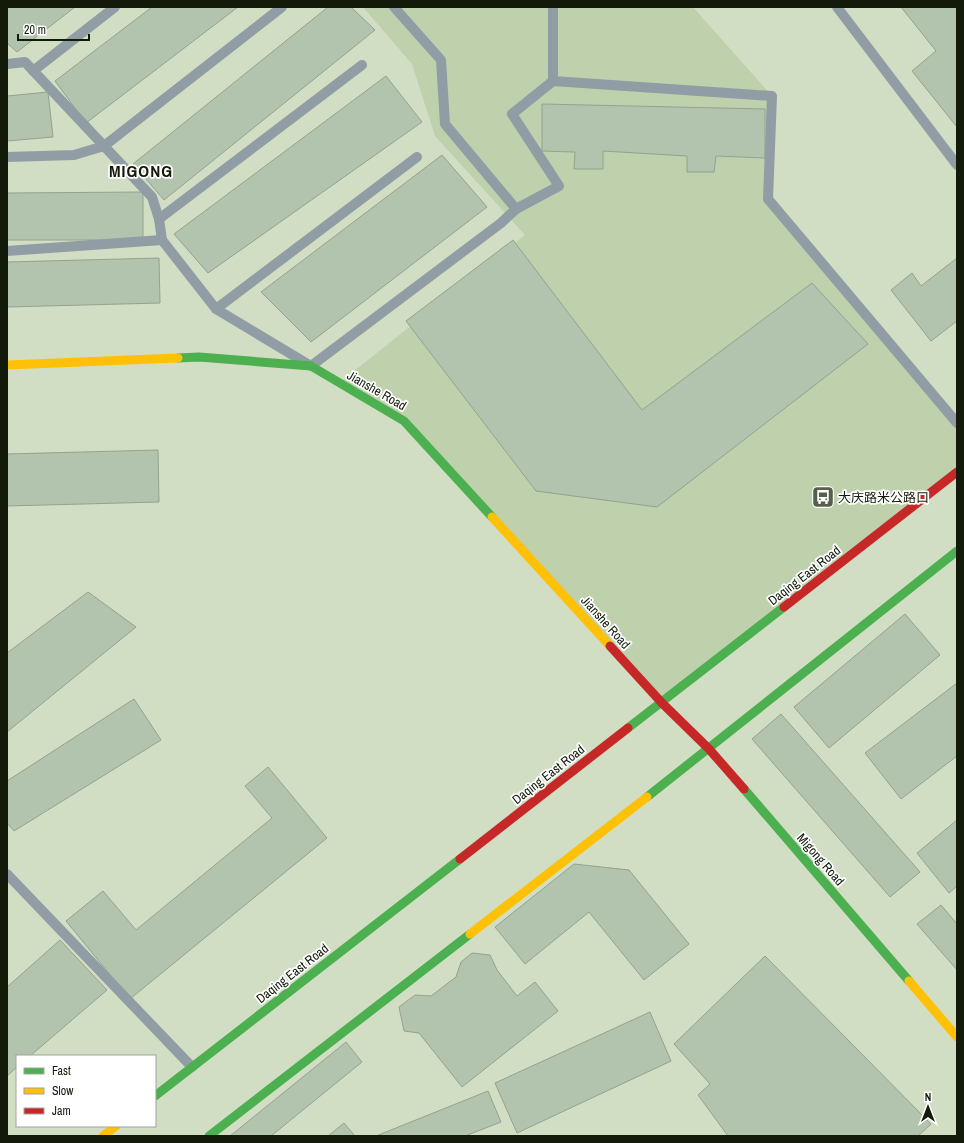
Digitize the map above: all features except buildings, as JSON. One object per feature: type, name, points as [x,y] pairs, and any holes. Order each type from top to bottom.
[{"type":"main road","name":"Jianshe Road","points":[[7,365],[199,357],[311,366],[404,421],[662,703]]},
{"type":"main road","name":"Daqing East Road","points":[[156,1095],[957,472]]},
{"type":"main road","points":[[209,1136],[709,748],[957,551]]},
{"type":"main road","name":"Migong Road","points":[[662,703],[709,748],[957,1037]]},
{"type":"main road","points":[[103,1136],[115,1127]]},
{"type":"lane","points":[[33,71],[115,7]]},
{"type":"lane","points":[[7,157],[74,155],[104,146],[282,7]]},
{"type":"lane","points":[[394,7],[441,60],[445,124],[516,209]]},
{"type":"lane","points":[[553,7],[553,81]]},
{"type":"lane","points":[[837,7],[957,165]]},
{"type":"lane","points":[[7,64],[25,62],[152,196],[159,219],[162,240],[216,309],[311,366],[501,223],[516,209],[559,186],[512,114],[553,81],[772,96],[768,198],[957,423]]},
{"type":"lane","points":[[159,219],[362,65]]},
{"type":"lane","points":[[216,309],[417,158]]},
{"type":"lane","points":[[7,250],[162,240]]},
{"type":"lane","points":[[7,874],[192,1067]]},
{"type":"green space","points":[[363,7],[693,7],[772,96],[768,199],[957,423],[957,472],[662,703],[404,421],[339,383],[525,235],[435,136],[412,64]]},
{"type":"traffic: fast","points":[[178,358],[199,357],[311,366],[404,421],[492,517]]},
{"type":"traffic: fast","points":[[647,797],[957,551]]},
{"type":"traffic: fast","points":[[628,728],[784,607]]},
{"type":"traffic: fast","points":[[744,789],[909,981]]},
{"type":"traffic: fast","points":[[156,1095],[460,859]]},
{"type":"traffic: fast","points":[[209,1136],[470,934]]},
{"type":"traffic: slow","points":[[7,365],[178,358]]},
{"type":"traffic: slow","points":[[492,517],[610,646]]},
{"type":"traffic: slow","points":[[470,934],[647,797]]},
{"type":"traffic: slow","points":[[909,981],[957,1037]]},
{"type":"traffic: slow","points":[[103,1136],[115,1127]]},
{"type":"traffic: jam","points":[[784,607],[957,472]]},
{"type":"traffic: jam","points":[[610,646],[662,703],[709,749],[744,789]]},
{"type":"traffic: jam","points":[[460,859],[628,728]]},
{"type":"place","name":"大庆路米公路口","points":[[823,497]]},
{"type":"district","name":"MIGONG","points":[[141,171]]}]
